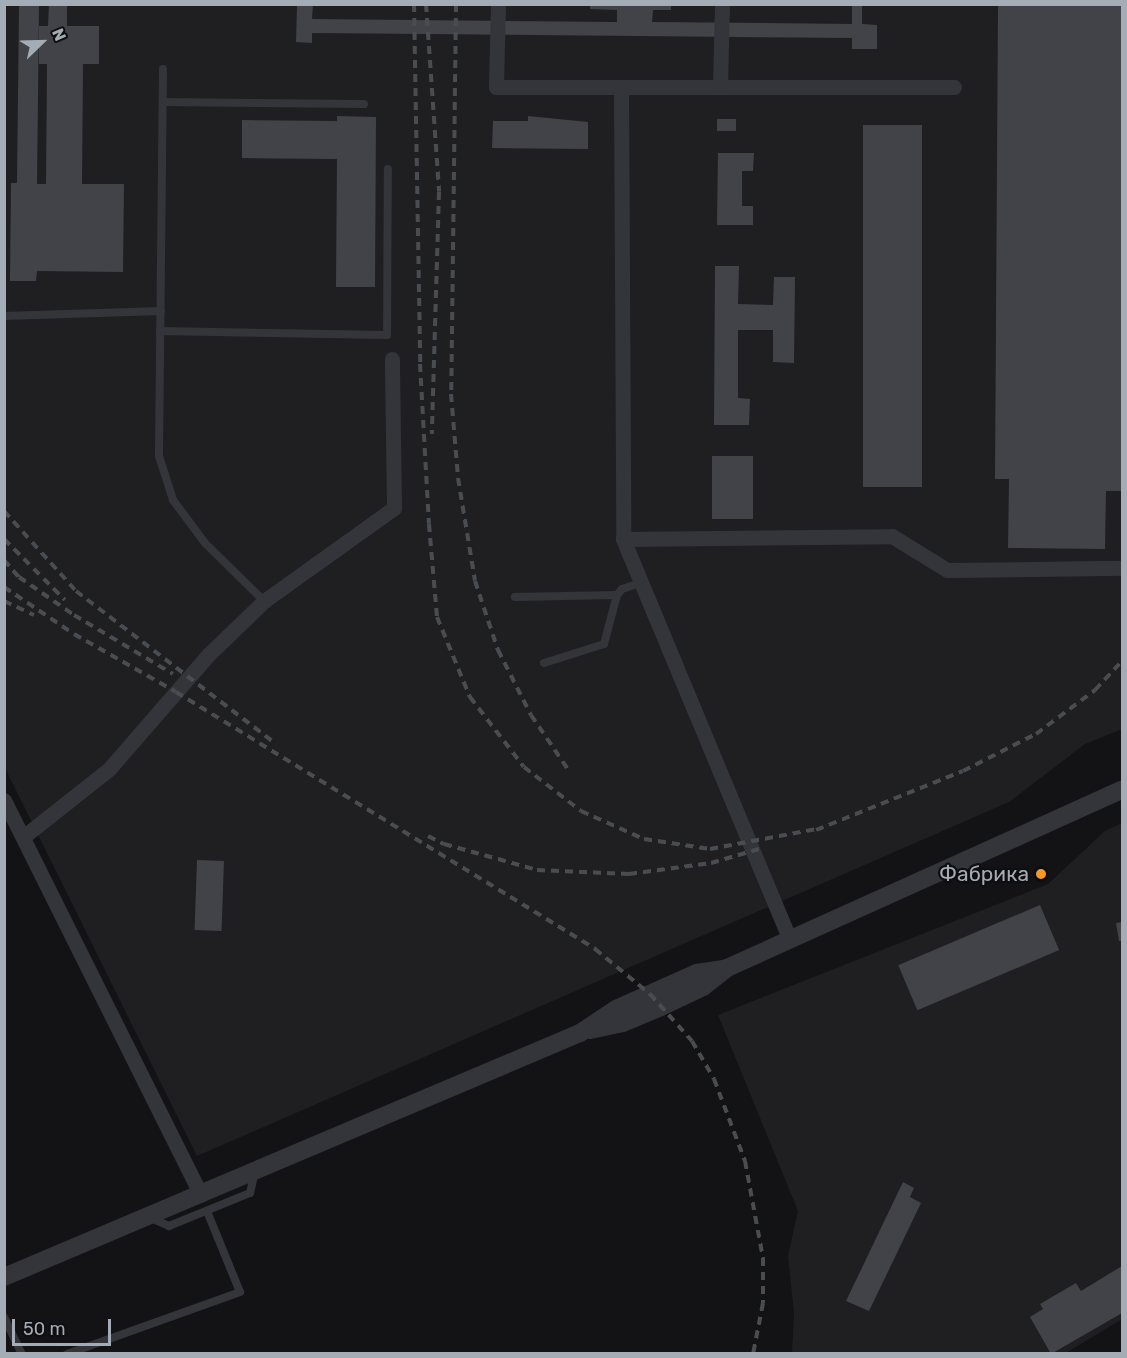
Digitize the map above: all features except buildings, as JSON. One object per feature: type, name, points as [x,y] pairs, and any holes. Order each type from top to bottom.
[{"type":"street","points":[[498,4],[496,87],[954,87]]},
{"type":"street","points":[[720,87],[722,4]]},
{"type":"street","points":[[621,87],[623,539],[790,940]]},
{"type":"street","points":[[23,837],[109,768],[209,654],[264,601],[394,508],[392,359]]},
{"type":"street","points":[[623,539],[892,536],[947,570],[1122,568]]},
{"type":"street","points":[[4,1277],[149,1217],[204,1203],[255,1172],[580,1033],[623,1023],[661,1007],[703,987],[727,968],[1122,790]]},
{"type":"street","points":[[4,800],[204,1203]]},
{"type":"lane","points":[[163,69],[159,456],[173,500],[205,543],[264,601]]},
{"type":"lane","points":[[163,102],[364,104]]},
{"type":"lane","points":[[160,331],[387,335],[388,169]]},
{"type":"lane","points":[[4,316],[161,311]]},
{"type":"lane","points":[[544,663],[604,644],[616,595],[622,589],[641,583]]},
{"type":"lane","points":[[515,597],[616,595]]},
{"type":"lane","points":[[67,1353],[240,1292],[204,1203]]},
{"type":"lane","points":[[4,1317],[22,1353]]},
{"type":"shaded area","points":[[5,5],[1122,5],[1122,729],[1085,744],[1009,802],[197,1156],[5,768]]},
{"type":"shaded area","points":[[1122,823],[1122,1319],[1066,1353],[792,1353],[794,1313],[788,1256],[798,1211],[718,1015],[1048,884],[1105,831]]},
{"type":"railway","points":[[414,4],[420,364],[429,524],[437,617],[470,697],[524,767],[581,811],[644,839],[710,849],[822,828]]},
{"type":"railway","points":[[426,4],[439,192],[432,434]]},
{"type":"railway","points":[[456,4],[451,394],[458,478],[475,581],[498,650],[531,715],[569,771]]},
{"type":"railway","points":[[4,511],[76,591],[276,744]]},
{"type":"railway","points":[[4,539],[65,600]]},
{"type":"railway","points":[[4,560],[19,577],[74,615],[173,674]]},
{"type":"railway","points":[[4,587],[74,634],[176,692],[595,949],[650,994],[692,1041],[714,1079],[745,1161],[763,1258],[763,1303],[753,1354]]},
{"type":"railway","points":[[4,601],[34,615]]},
{"type":"railway","points":[[816,830],[963,771],[1036,734],[1095,690],[1122,661]]},
{"type":"railway","points":[[428,836],[444,844],[537,870],[629,874],[711,863],[759,849]]},
{"type":"place","name":"Фабрика","points":[[1041,874]]}]
